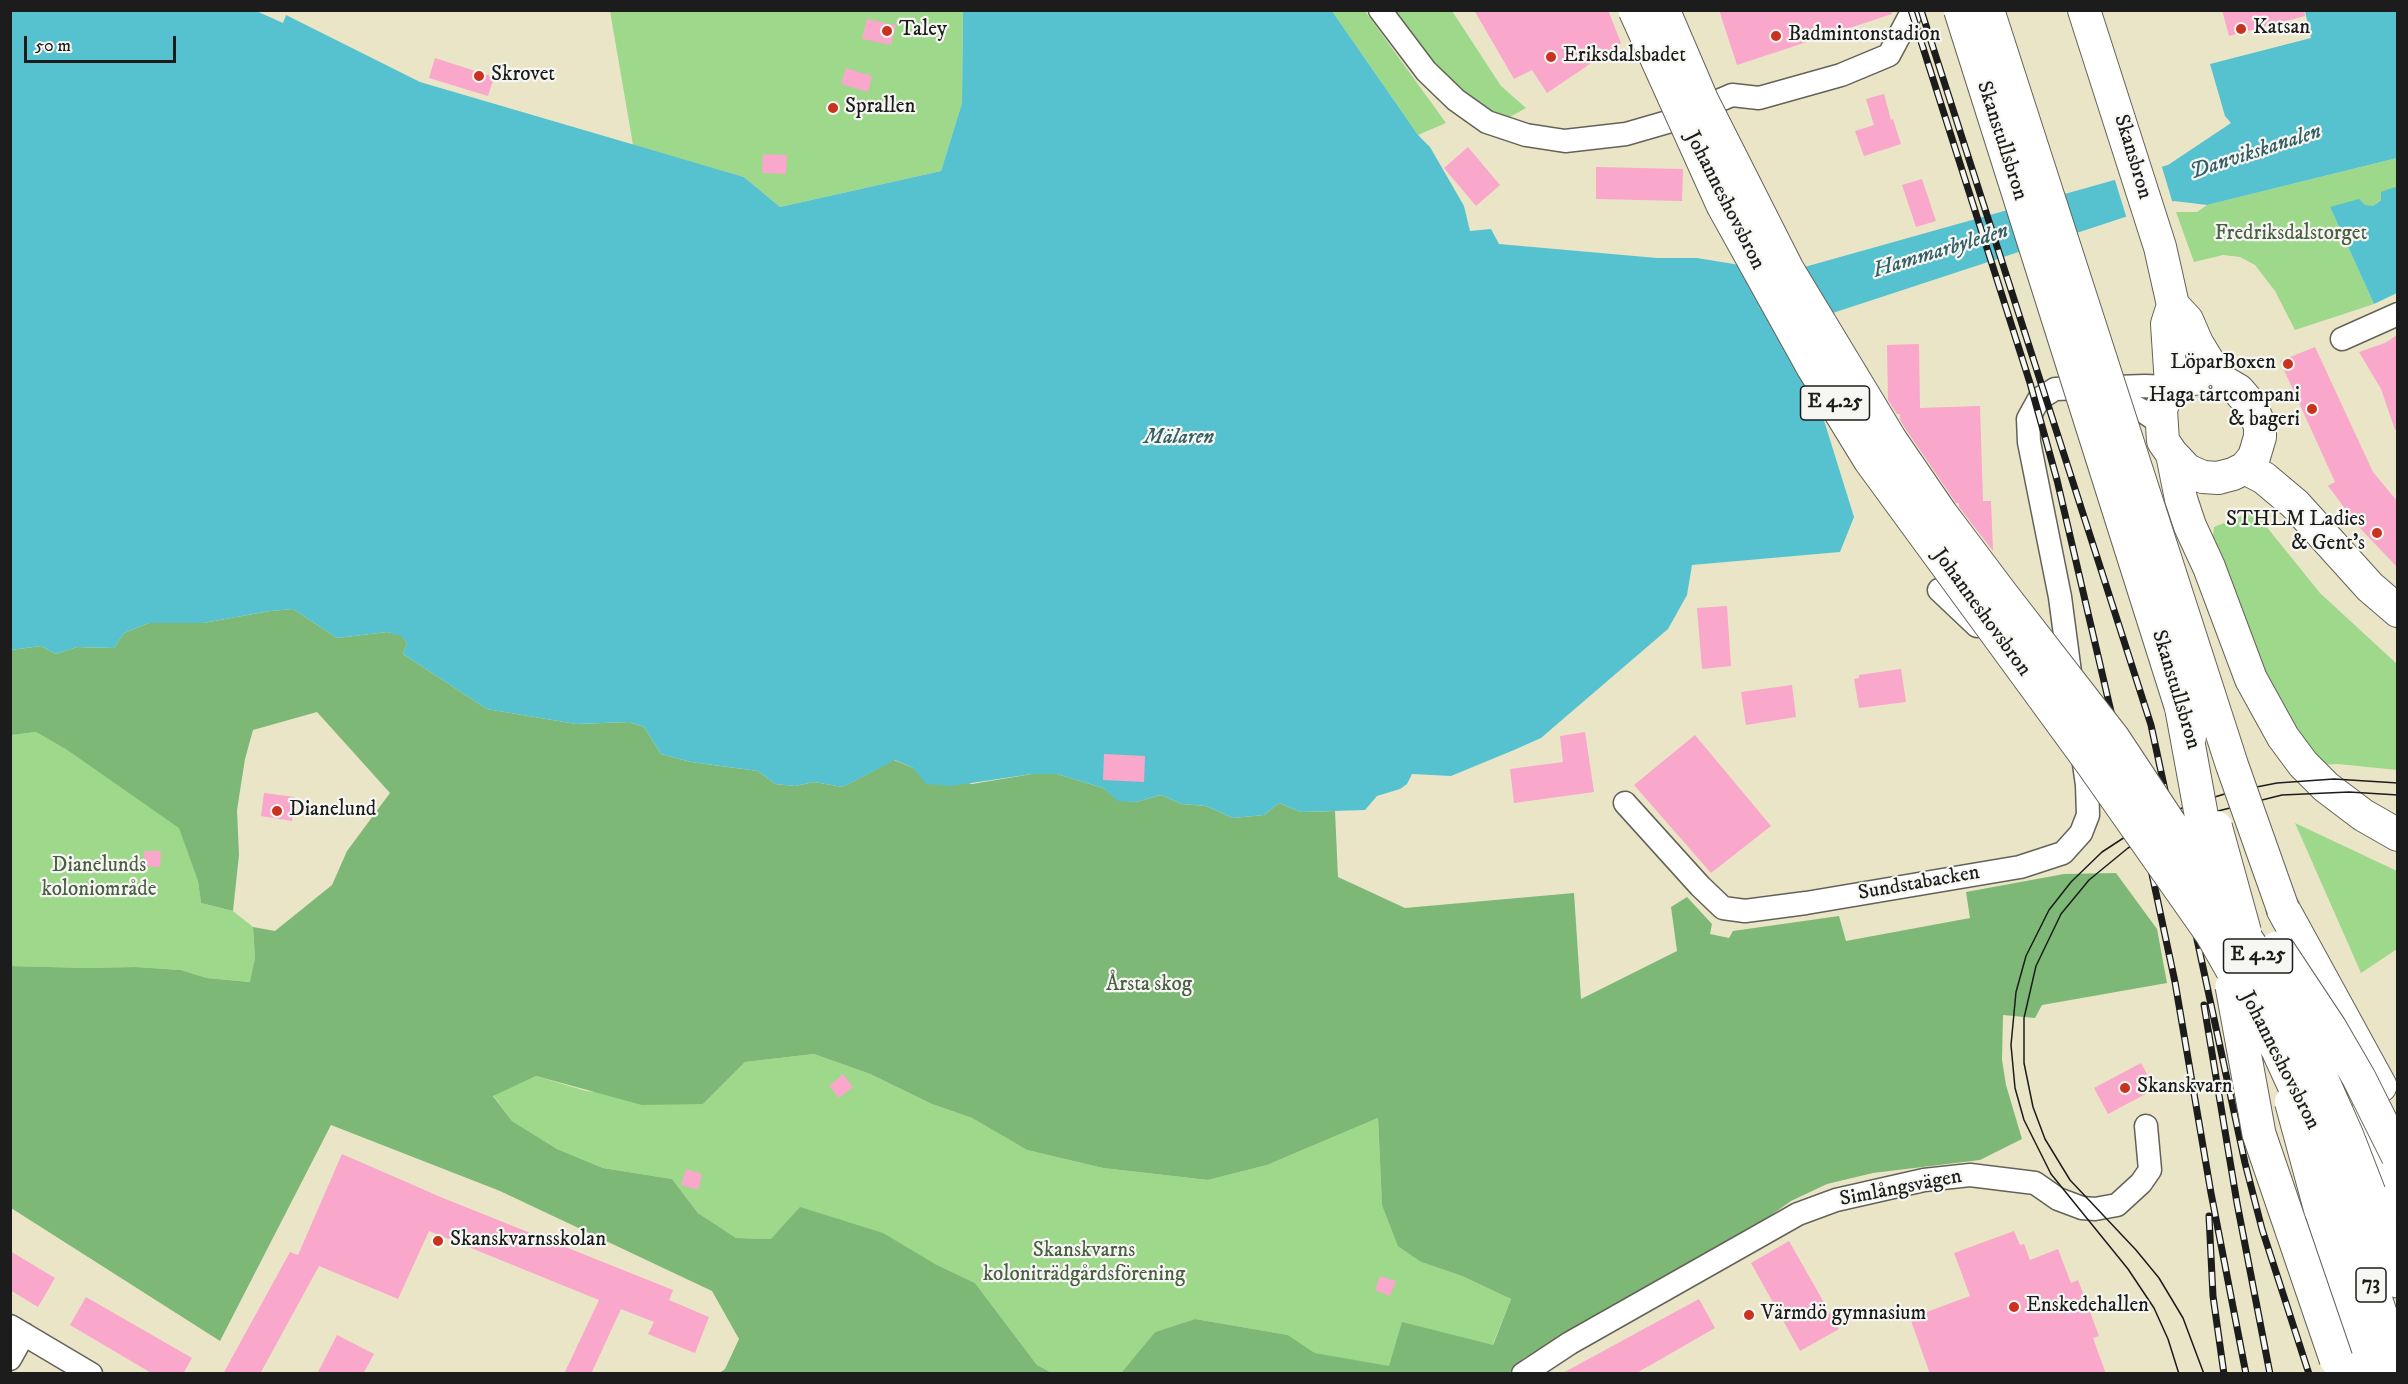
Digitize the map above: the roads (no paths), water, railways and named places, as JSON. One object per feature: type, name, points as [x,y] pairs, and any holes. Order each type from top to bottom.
[{"type":"highway","name":"Johanneshovsbron","points":[[1635,10],[1723,205],[1813,367],[1870,460],[2091,762],[2212,934],[2277,1048],[2315,1131],[2370,1201]]},
{"type":"highway","name":"Johanneshovsbron","points":[[1663,10],[1702,101],[1787,269],[1891,441],[1941,514],[2113,738],[2266,969],[2303,1037],[2347,1136],[2370,1201]]},
{"type":"highway","points":[[2182,710],[2259,1134],[2344,1369]]},
{"type":"highway","points":[[2113,738],[2163,790],[2278,950],[2330,1028],[2359,1078],[2397,1156]]},
{"type":"highway","points":[[2091,762],[2215,978],[2232,1017],[2261,1087],[2344,1369]]},
{"type":"highway","points":[[2283,909],[2353,1034],[2397,1120]]},
{"type":"highway","name":"73","points":[[2370,1201],[2397,1281]]},
{"type":"highway","name":"73","points":[[2370,1201],[2397,1367]]},
{"type":"main road","name":"Skanstullsbron","points":[[1960,10],[2182,710],[2320,1209],[2374,1374]]},
{"type":"main road","name":"Skanstullsbron","points":[[1988,10],[2232,765],[2283,909],[2370,1201]]},
{"type":"main road","name":"Skansbron","points":[[2084,10],[2160,247],[2173,305],[2167,324],[2170,386]]},
{"type":"main road","name":"Skansbron","points":[[2173,305],[2187,320],[2197,343],[2219,379]]},
{"type":"main road","points":[[2209,567],[2205,518],[2212,489],[2231,473],[2254,457],[2260,437],[2260,426],[2251,405],[2238,390],[2219,379],[2201,378],[2170,386],[2161,410],[2160,423],[2163,441],[2172,454],[2187,470],[2203,477],[2231,473],[2264,478],[2295,504],[2370,587],[2397,611]]},
{"type":"main road","points":[[2260,437],[2286,478],[2295,504]]},
{"type":"main road","points":[[2172,454],[2181,499],[2190,526],[2209,567],[2251,680],[2283,737],[2303,764],[2326,787],[2363,815],[2397,835]]},
{"type":"street","points":[[1380,10],[1426,71],[1456,100],[1487,122],[1526,135],[1565,141],[1626,134],[1671,121],[1732,95],[1759,98],[1841,75],[1889,55],[1912,10]]},
{"type":"street","points":[[2342,339],[2397,314]]},
{"type":"street","name":"Sundstabacken","points":[[1625,803],[1700,886],[1723,908],[1745,911],[2020,867],[2064,853],[2081,833],[2088,815],[2087,785],[2060,597],[2029,442],[2028,419],[2039,399],[2055,389],[2170,386]]},
{"type":"street","name":"Sundstabacken","points":[[2099,389],[2141,410],[2160,423]]},
{"type":"street","points":[[1939,590],[2004,651],[2035,668],[2069,668]]},
{"type":"street","name":"Simlångsvägen","points":[[1523,1374],[1570,1343],[1798,1214],[1836,1200],[1924,1180],[1970,1175],[2036,1183],[2058,1199],[2082,1208],[2095,1209],[2117,1205],[2141,1183],[2150,1170],[2146,1126]]},
{"type":"street","points":[[10,1359],[17,1330],[91,1374]]},
{"type":"water","name":"Mälaren","points":[[254,10],[283,23],[286,15],[420,82],[744,177],[780,207],[941,171],[962,103],[963,11],[1332,11],[1418,135],[1430,147],[1464,206],[1470,231],[1491,229],[1499,244],[1657,258],[1697,258],[1740,265],[1751,282],[2168,165],[2231,123],[2225,116],[2210,64],[2311,38],[2305,11],[2397,11],[2397,158],[2207,205],[2174,201],[1781,330],[1818,401],[1854,517],[1840,552],[1692,565],[1687,595],[1668,629],[1541,738],[1514,750],[1451,776],[1412,774],[1407,784],[1400,789],[1377,796],[1365,810],[1301,812],[1279,803],[1264,815],[1233,818],[1206,806],[1182,804],[1161,795],[1136,802],[1118,801],[1103,788],[1057,774],[1032,774],[951,786],[926,784],[913,768],[895,760],[843,787],[814,782],[795,786],[775,784],[758,771],[691,762],[661,754],[644,727],[629,722],[576,724],[487,709],[403,654],[407,643],[401,636],[387,632],[337,638],[293,609],[203,623],[149,623],[124,633],[114,648],[77,647],[56,654],[41,646],[11,650],[10,11]]},
{"type":"water","points":[[2395,187],[2398,190],[2397,293],[2374,304],[2330,207],[2359,199],[2365,205],[2373,206],[2381,200],[2381,192]]},
{"type":"tram line","points":[[2179,1374],[2168,1339],[2154,1308],[2128,1269],[2051,1174],[2024,1120],[2015,1088],[2011,1045],[2016,992],[2026,956],[2049,910],[2071,882],[2102,852],[2148,822],[2192,804],[2231,792],[2277,783],[2334,779],[2398,783]]},
{"type":"tram line","points":[[2204,1374],[2183,1318],[2159,1278],[2070,1180],[2045,1139],[2033,1107],[2024,1063],[2024,1018],[2036,966],[2061,914],[2089,880],[2128,848],[2162,831],[2198,816],[2282,795],[2349,792],[2398,795]]},
{"type":"railway","points":[[1911,10],[2030,383],[2057,480],[2123,763],[2140,818],[2175,982],[2211,1193],[2246,1374]]},
{"type":"railway","points":[[1921,10],[2151,725],[2245,1163],[2262,1229],[2309,1374]]},
{"type":"railway","points":[[2204,1005],[2237,1203],[2270,1374]]},
{"type":"railway","points":[[2209,1216],[2213,1296],[2224,1374]]},
{"type":"place","name":"Katsan","points":[[2241,29]]},
{"type":"place","name":"Taley","points":[[887,31]]},
{"type":"place","name":"Badmintonstadion","points":[[1776,36]]},
{"type":"place","name":"Eriksdalsbadet","points":[[1551,57]]},
{"type":"place","name":"Skrovet","points":[[479,76]]},
{"type":"place","name":"Sprallen","points":[[833,108]]},
{"type":"place","name":"LöparBoxen","points":[[2288,364]]},
{"type":"place","name":"Haga tårtcompani & bageri","points":[[2312,409]]},
{"type":"place","name":"STHLM Ladies & Gent’s","points":[[2377,533]]},
{"type":"place","name":"Dianelund","points":[[277,811]]},
{"type":"place","name":"Skanskvarn","points":[[2125,1088]]},
{"type":"place","name":"Skanskvarnsskolan","points":[[438,1241]]},
{"type":"place","name":"Enskedehallen","points":[[2014,1307]]},
{"type":"place","name":"Värmdö gymnasium","points":[[1749,1315]]},
{"type":"water label","name":"Danvikskanalen","points":[[2256,153]]},
{"type":"water label","name":"Hammarbyleden","points":[[1941,252]]},
{"type":"park label","name":"Fredriksdalstorget","points":[[2291,235]]},
{"type":"park label","name":"Dianelunds koloniområde","points":[[99,879]]},
{"type":"park label","name":"Årsta skog","points":[[1149,986]]},
{"type":"park label","name":"Skanskvarns koloniträdgårdsförening","points":[[1084,1264]]}]
